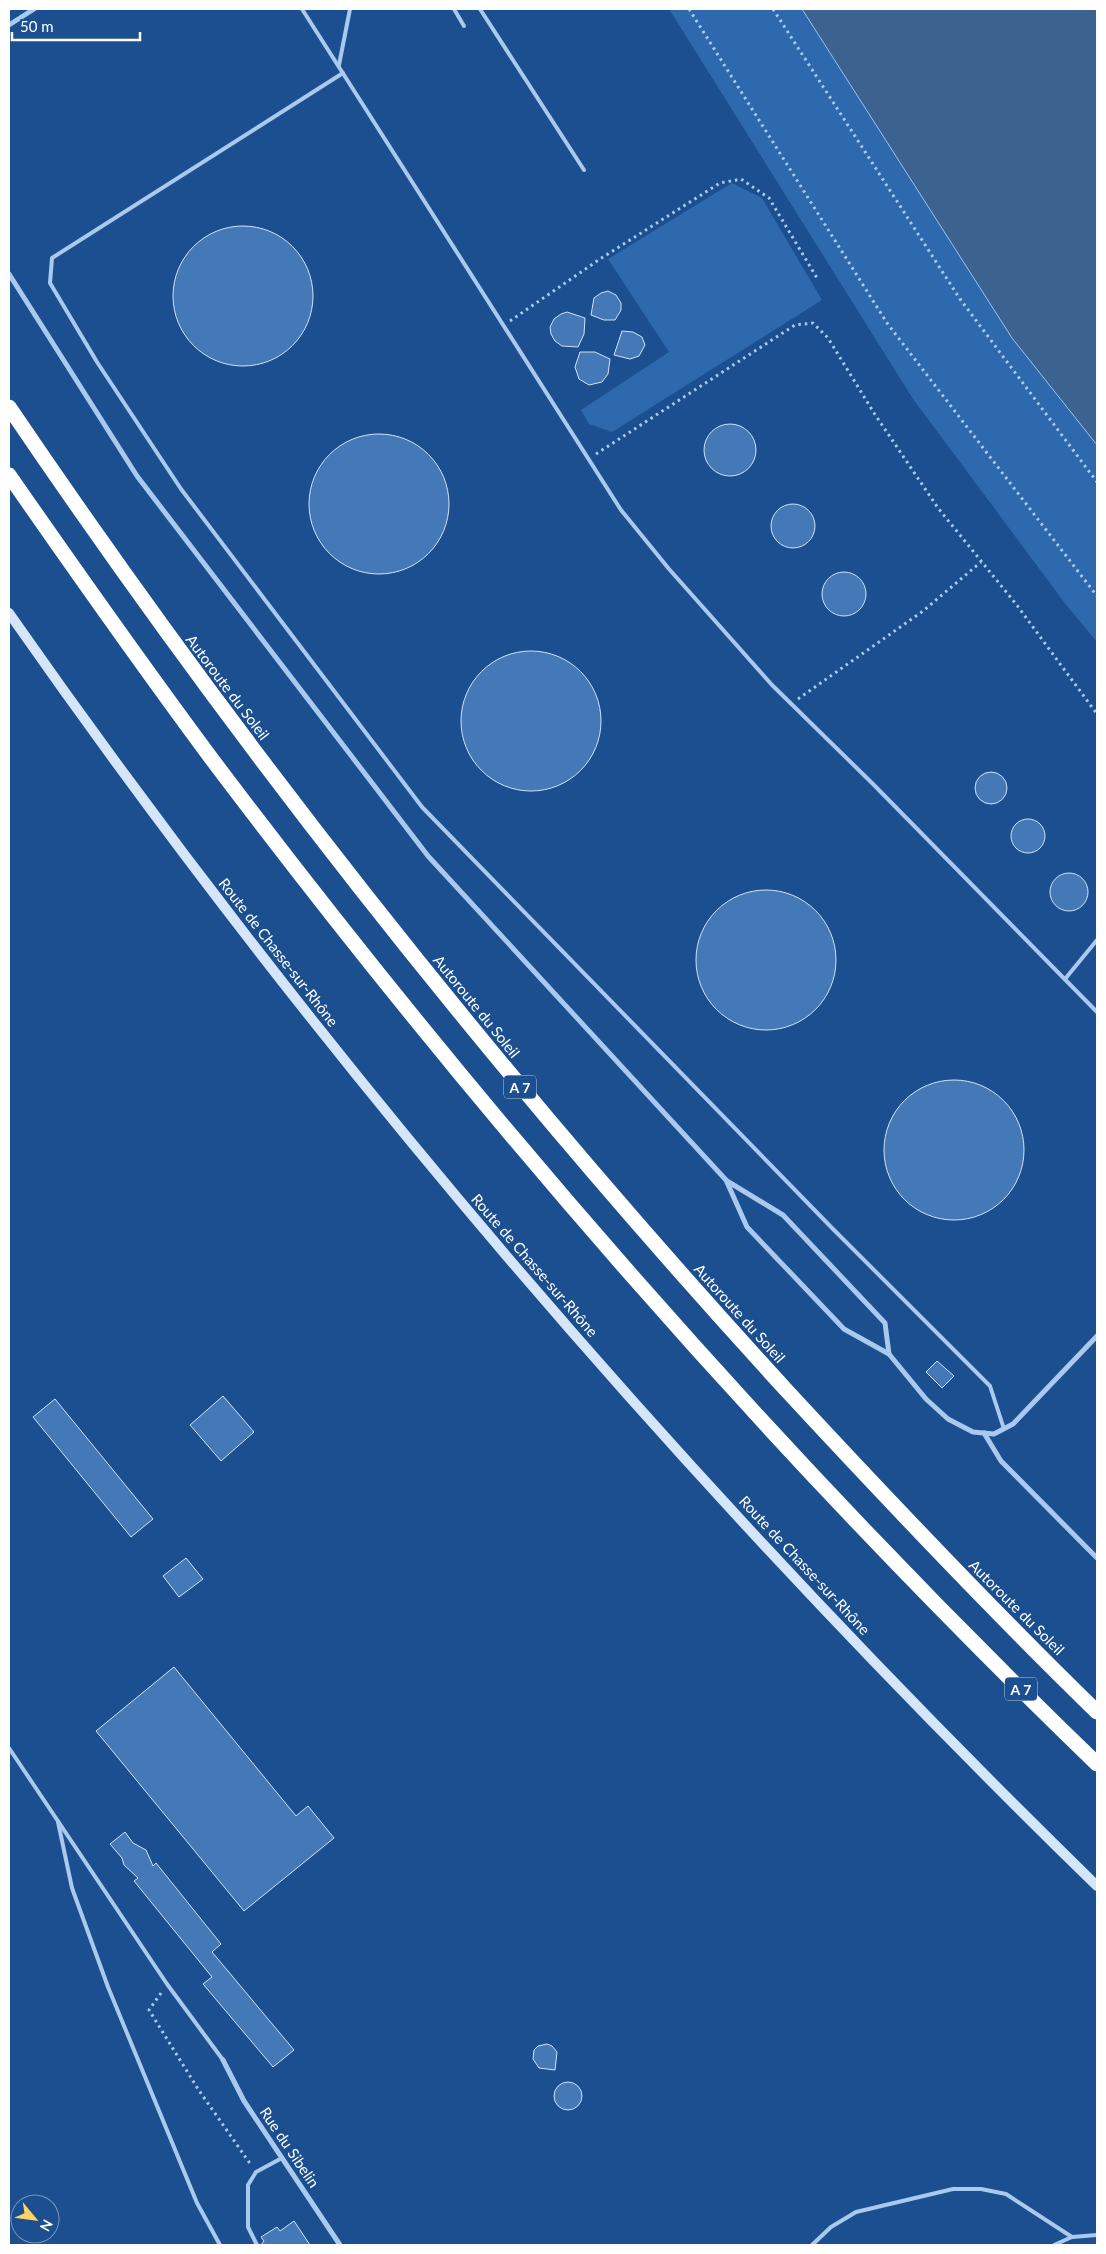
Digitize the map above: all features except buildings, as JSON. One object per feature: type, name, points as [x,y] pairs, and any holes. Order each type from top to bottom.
[{"type":"highway","name":"Autoroute du Soleil","points":[[9,407],[147,607],[246,741],[376,909],[534,1103],[671,1263],[816,1422],[964,1578],[1097,1712]]},
{"type":"highway","name":"A 7","points":[[9,475],[212,759],[380,975],[518,1143],[649,1294],[803,1464],[946,1613],[1097,1764]]},
{"type":"main road","name":"Route de Chasse-sur-Rhône","points":[[9,613],[149,808],[272,969],[413,1146],[656,1427],[766,1546],[949,1738],[1097,1886]]},
{"type":"street","points":[[9,25],[34,9]]},
{"type":"street","points":[[9,274],[137,476],[428,856],[726,1180],[782,1215],[885,1323],[889,1354]]},
{"type":"street","points":[[726,1180],[747,1227],[844,1329],[889,1354],[926,1399],[948,1419],[973,1432],[994,1434],[1013,1424],[1097,1336]]},
{"type":"street","points":[[984,1433],[1001,1461],[1097,1558]]},
{"type":"street","name":"Rue du Sibelin","points":[[223,2060],[244,2101],[340,2245]]},
{"type":"lane","points":[[302,9],[621,510],[657,554],[772,684],[1097,1012]]},
{"type":"lane","points":[[338,65],[350,9]]},
{"type":"lane","points":[[454,9],[464,26]]},
{"type":"lane","points":[[480,9],[584,170]]},
{"type":"lane","points":[[343,73],[52,258],[50,283],[97,362],[181,489],[422,807],[811,1206],[990,1386],[1004,1429]]},
{"type":"lane","points":[[1065,979],[1097,940]]},
{"type":"lane","points":[[9,1748],[167,1984],[223,2060]]},
{"type":"lane","points":[[58,1822],[72,1888],[108,1987],[197,2204],[220,2245]]},
{"type":"lane","points":[[257,2245],[248,2227],[248,2186],[256,2172],[282,2158]]},
{"type":"lane","points":[[812,2245],[831,2227],[856,2212],[953,2189],[981,2189],[1006,2194],[1072,2237]]},
{"type":"lane","points":[[1054,2245],[1072,2237],[1097,2235]]},
{"type":"path","points":[[689,9],[887,323],[1097,596]]},
{"type":"path","points":[[773,9],[960,299],[1097,482]]},
{"type":"path","points":[[504,325],[600,259],[720,183],[741,179],[769,198],[817,278]]},
{"type":"path","points":[[588,459],[795,325],[812,322],[828,338],[874,413],[938,508],[1016,604],[1097,714]]},
{"type":"path","points":[[792,704],[923,611],[981,562]]},
{"type":"path","points":[[167,1984],[149,2010],[198,2089],[256,2172]]},
{"type":"shaded area","points":[[669,9],[802,9],[1012,338],[1097,445],[1097,642],[1067,606],[913,399]]},
{"type":"shaded area","points":[[802,9],[1097,9],[1097,445],[1012,338]]},
{"type":"shaded area","points":[[732,183],[762,198],[822,300],[612,432],[589,424],[581,410],[669,352],[608,259]]}]
